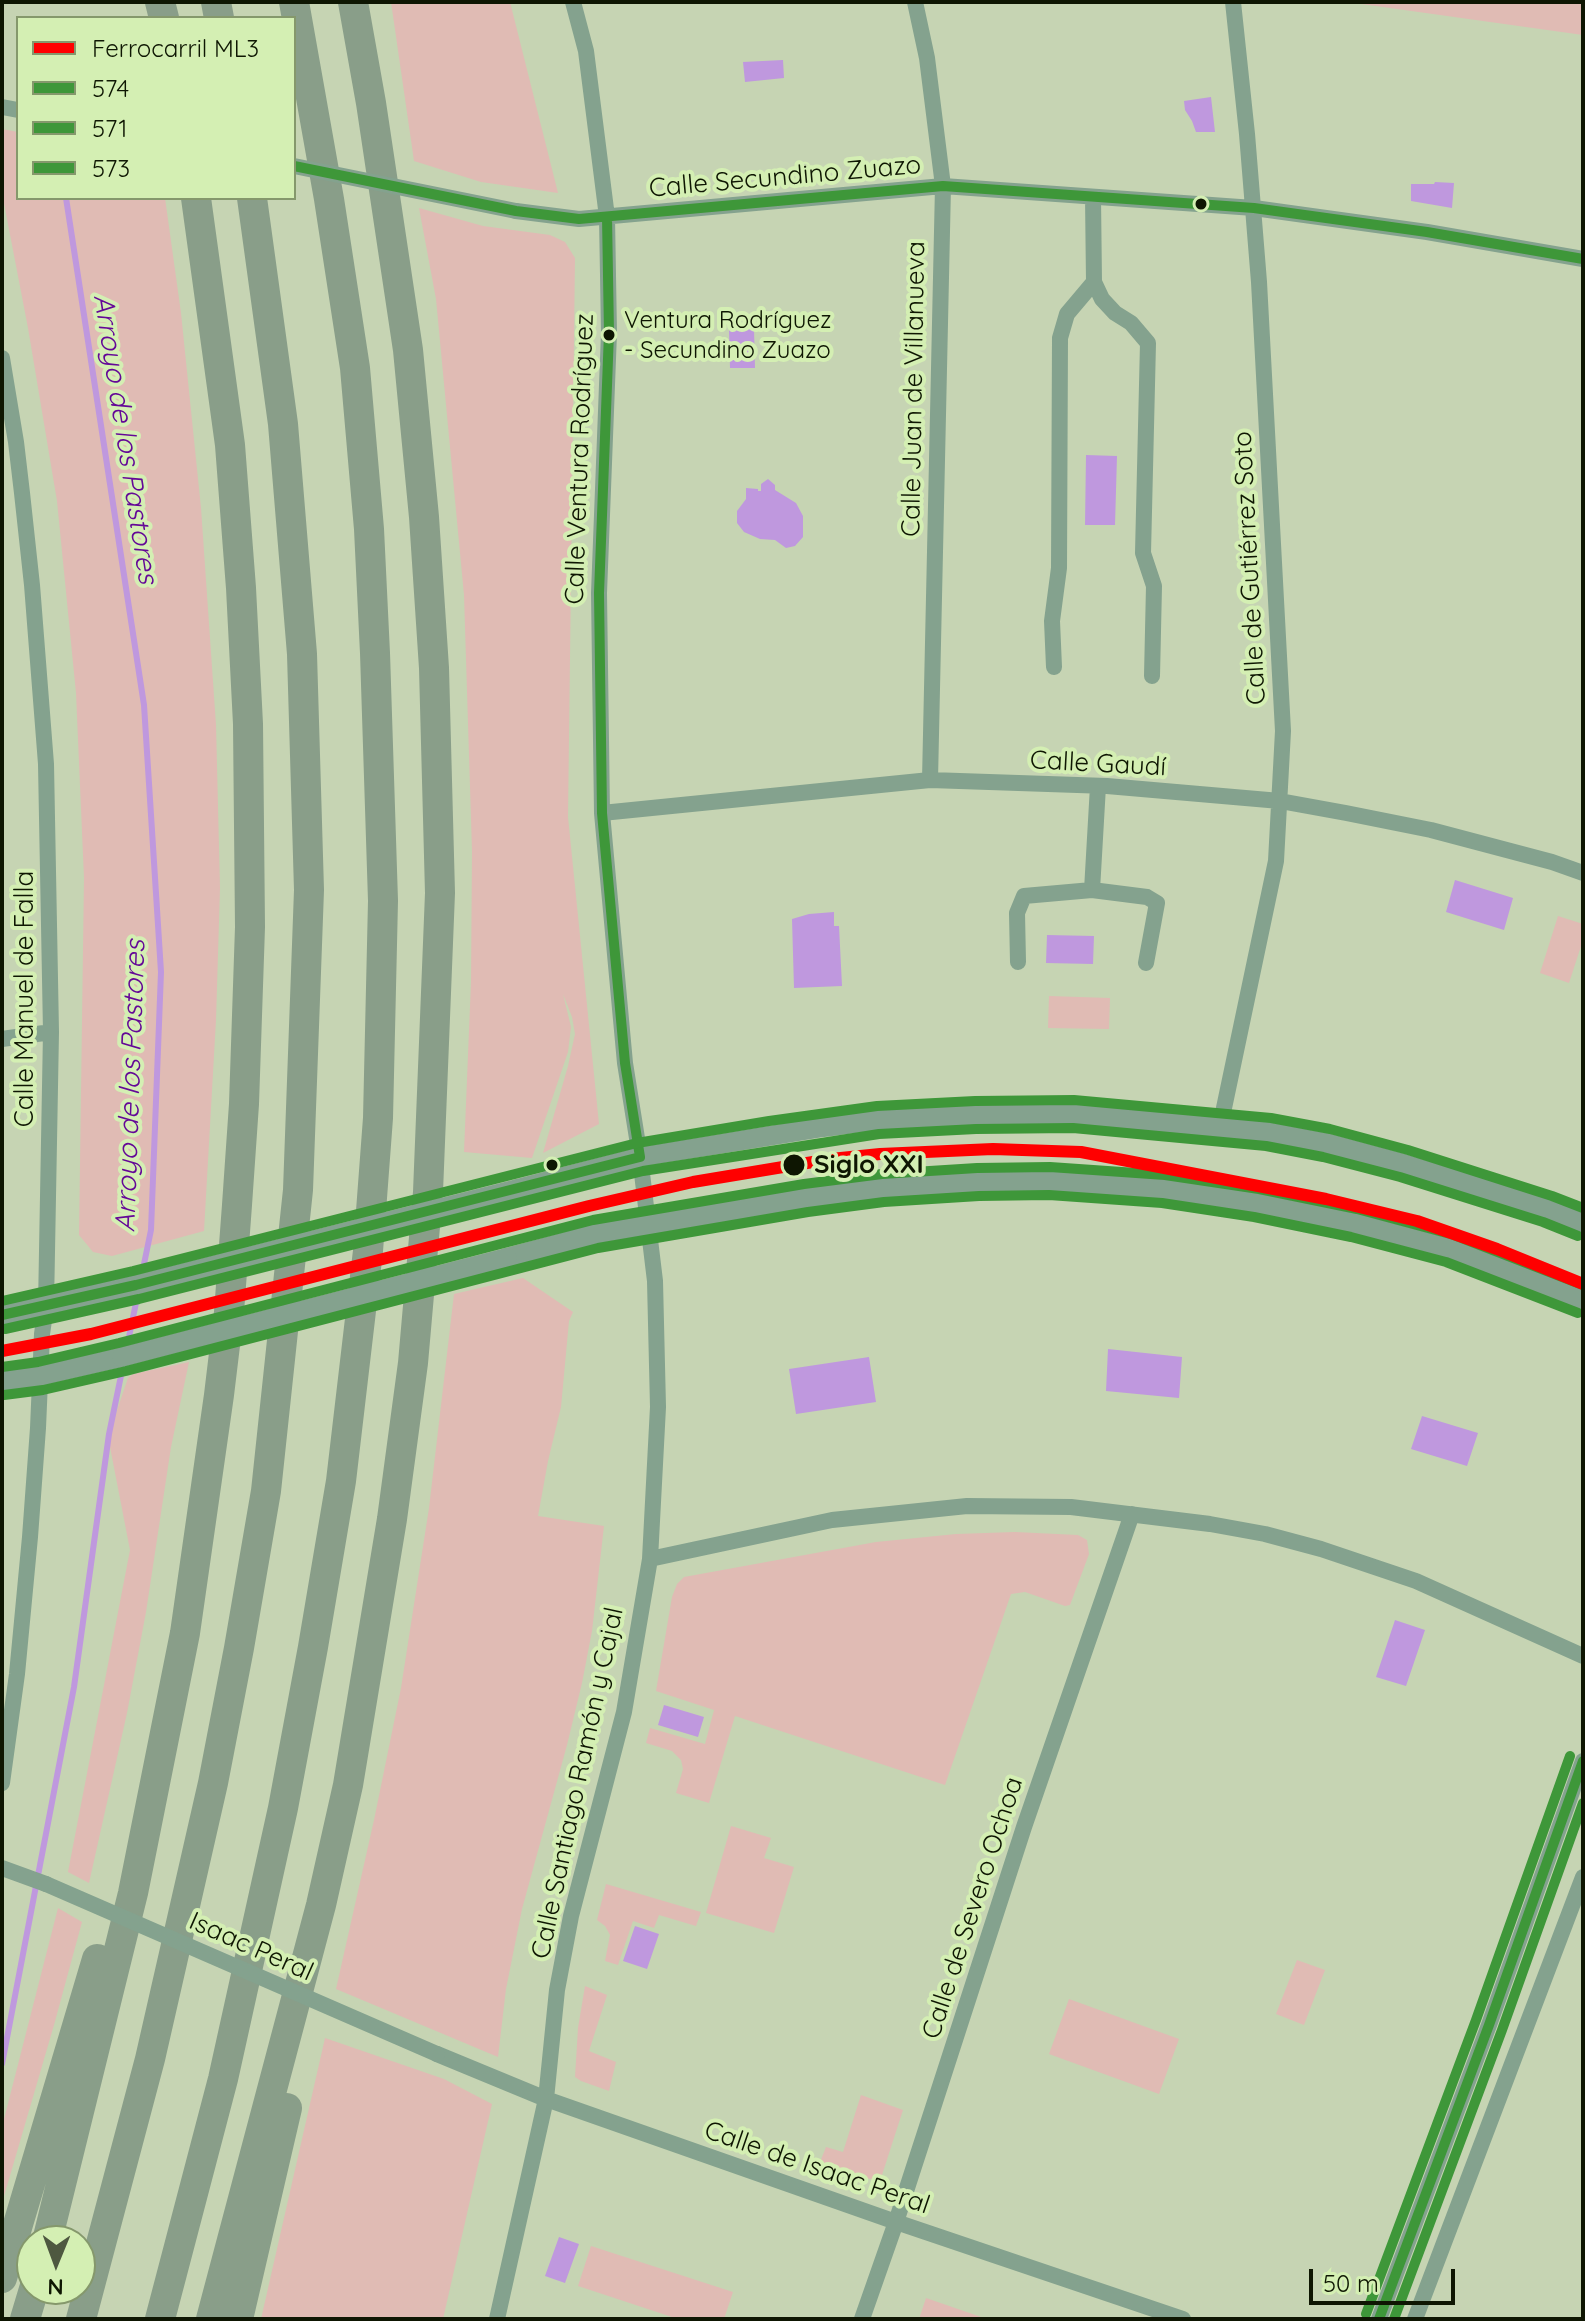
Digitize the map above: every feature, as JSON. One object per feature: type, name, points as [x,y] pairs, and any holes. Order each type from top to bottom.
[{"type":"highway","points":[[160,2319],[223,2079],[283,1808],[313,1647],[343,1465],[368,1251],[378,1118],[383,901],[369,529],[355,368],[294,2]]},
{"type":"highway","points":[[211,2319],[321,1905],[348,1785],[392,1519],[413,1363],[428,1192],[440,893],[434,668],[423,501],[408,350],[353,2]]},
{"type":"highway","points":[[51,2225],[133,1893],[185,1633],[229,1312],[244,1104],[250,927],[248,724],[241,588],[230,445],[196,200]]},
{"type":"highway","points":[[81,2319],[150,2059],[213,1783],[239,1648],[266,1491],[298,1190],[309,890],[302,654],[283,424],[252,200]]},
{"type":"highway","points":[[2,2278],[91,1984],[129,1835],[174,1595],[205,1494]]},
{"type":"highway","points":[[238,2319],[288,2106],[321,1905]]},
{"type":"highway","points":[[253,2319],[279,2205],[288,2106]]},
{"type":"street","name":"Calle Ventura Rodríguez","points":[[573,2],[586,51],[607,217],[608,348],[599,593],[602,813],[625,1063],[640,1157]]},
{"type":"street","name":"Calle Juan de Villanueva","points":[[915,2],[927,58],[943,186],[930,780]]},
{"type":"street","name":"Calle de Gutiérrez Soto","points":[[1220,1127],[1276,861],[1283,731],[1254,208],[1233,2]]},
{"type":"street","name":"Calle Secundino Zuazo","points":[[296,166],[516,211],[579,219],[943,186],[1254,208],[1427,232],[1583,259]]},
{"type":"street","points":[[1093,197],[1094,282],[1102,299],[1115,313],[1131,323],[1148,343],[1143,553],[1154,586],[1152,676]]},
{"type":"street","points":[[1054,667],[1052,621],[1059,568],[1060,338],[1067,314],[1094,282]]},
{"type":"street","name":"Calle Manuel de Falla","points":[[2,358],[9,443],[32,585],[46,764],[51,1032],[46,1306],[37,1443],[9,1675],[2,1783]]},
{"type":"street","name":"Calle Gaudí","points":[[602,813],[930,780],[1098,786],[1280,801],[1431,830],[1583,873]]},
{"type":"street","points":[[1092,890],[1098,786]]},
{"type":"street","points":[[1018,962],[1017,913],[1024,896],[1092,890],[1147,897],[1157,903],[1146,963]]},
{"type":"street","points":[[2,1039],[51,1032]]},
{"type":"street","points":[[2,1315],[136,1285],[640,1157],[878,1120],[1074,1114],[1268,1132],[1326,1143],[1404,1164],[1583,1223]]},
{"type":"street","name":"Calle Santiago Ramón y Cajal","points":[[497,2319],[546,2099],[557,1990],[571,1916],[624,1712],[650,1559],[658,1407],[656,1293],[640,1157]]},
{"type":"street","points":[[2,1381],[40,1376],[122,1357],[595,1234],[806,1198],[883,1188],[978,1182],[1049,1181],[1164,1189],[1256,1203],[1368,1227],[1450,1249],[1583,1300]]},
{"type":"street","points":[[650,1559],[832,1520],[967,1506],[1071,1507],[1237,1529],[1321,1549],[1416,1581],[1583,1656]]},
{"type":"street","name":"Calle de Severo Ochoa","points":[[862,2319],[1024,1827],[1132,1514]]},
{"type":"street","points":[[1379,2319],[1583,1761]]},
{"type":"street","name":"Isaac Peral","points":[[2,1868],[46,1884],[437,2054]]},
{"type":"street","points":[[1415,2319],[1583,1877]]},
{"type":"street","name":"Calle de Isaac Peral","points":[[437,2054],[546,2099],[1183,2319]]},
{"type":"shaded area","points":[[391,2],[510,2],[558,193],[481,182],[414,161]]},
{"type":"shaded area","points":[[1347,2],[1583,2],[1583,35]]},
{"type":"shaded area","points":[[783,60],[784,78],[745,82],[743,62]]},
{"type":"shaded area","points":[[1211,97],[1215,132],[1196,132],[1184,101]]},
{"type":"shaded area","points":[[2,129],[16,132],[16,200],[165,200],[181,313],[201,508],[216,725],[220,888],[204,1231],[112,1256],[93,1252],[79,1235],[84,878],[76,693],[57,501],[2,193]]},
{"type":"shaded area","points":[[1454,183],[1452,208],[1411,201],[1411,184]]},
{"type":"shaded area","points":[[419,208],[483,226],[550,235],[565,242],[575,258],[568,817],[599,1124],[543,1153],[575,1034],[563,994],[571,1027],[568,1052],[532,1158],[464,1152],[471,982],[472,851],[464,595],[436,299]]},
{"type":"shaded area","points":[[754,329],[755,368],[730,368],[729,330]]},
{"type":"shaded area","points":[[1086,455],[1117,456],[1115,525],[1085,525]]},
{"type":"shaded area","points":[[768,479],[775,485],[775,490],[796,503],[803,516],[803,537],[795,546],[786,548],[775,540],[760,539],[744,532],[737,523],[737,511],[746,499],[746,488],[761,491],[761,484]]},
{"type":"shaded area","points":[[1455,880],[1513,898],[1504,930],[1446,912]]},
{"type":"shaded area","points":[[834,912],[834,926],[839,926],[842,986],[794,988],[792,919]]},
{"type":"shaded area","points":[[1558,916],[1583,924],[1583,940],[1569,983],[1540,973]]},
{"type":"shaded area","points":[[1047,935],[1094,936],[1093,964],[1046,963]]},
{"type":"shaded area","points":[[1049,996],[1110,998],[1109,1029],[1048,1028]]},
{"type":"shaded area","points":[[523,1278],[573,1312],[569,1321],[561,1407],[538,1516],[604,1526],[592,1631],[582,1683],[522,1909],[506,1989],[498,2057],[336,1989],[401,1688],[429,1508],[454,1294]]},
{"type":"shaded area","points":[[1108,1349],[1182,1357],[1179,1398],[1106,1391]]},
{"type":"shaded area","points":[[869,1357],[876,1402],[796,1414],[789,1369]]},
{"type":"shaded area","points":[[189,1362],[171,1447],[127,1713],[89,1883],[68,1872],[130,1550],[109,1434],[128,1378],[133,1374]]},
{"type":"shaded area","points":[[1422,1416],[1478,1433],[1467,1466],[1411,1449]]},
{"type":"shaded area","points":[[1015,1532],[1078,1535],[1087,1540],[1089,1554],[1070,1605],[1025,1592],[1011,1594],[945,1785],[735,1716],[709,1803],[676,1793],[683,1769],[681,1760],[672,1751],[646,1743],[650,1728],[705,1744],[714,1710],[656,1691],[672,1597],[677,1584],[684,1577],[876,1542]]},
{"type":"shaded area","points":[[1395,1620],[1425,1630],[1406,1686],[1376,1677]]},
{"type":"shaded area","points":[[664,1705],[704,1717],[698,1737],[658,1725]]},
{"type":"shaded area","points":[[731,1826],[771,1838],[764,1858],[794,1867],[774,1933],[706,1913]]},
{"type":"shaded area","points":[[606,1884],[701,1912],[696,1926],[659,1915],[654,1928],[633,1921],[618,1965],[605,1961],[610,1935],[597,1920]]},
{"type":"shaded area","points":[[58,1908],[82,1922],[2,2203],[2,2127]]},
{"type":"shaded area","points":[[635,1926],[659,1934],[647,1969],[623,1961]]},
{"type":"shaded area","points":[[1297,1960],[1325,1970],[1304,2025],[1276,2014]]},
{"type":"shaded area","points":[[585,1986],[607,1995],[589,2051],[616,2062],[609,2091],[575,2077]]},
{"type":"shaded area","points":[[1069,1999],[1179,2039],[1159,2094],[1049,2054]]},
{"type":"shaded area","points":[[325,2038],[444,2079],[492,2104],[443,2319],[261,2319]]},
{"type":"shaded area","points":[[861,2095],[903,2110],[882,2175],[873,2180],[820,2162],[826,2147],[843,2152]]},
{"type":"shaded area","points":[[559,2237],[579,2244],[565,2283],[545,2276]]},
{"type":"shaded area","points":[[591,2246],[733,2292],[724,2319],[678,2319],[578,2286]]},
{"type":"shaded area","points":[[926,2298],[987,2319],[919,2319]]},
{"type":"waterway","name":"Arroyo de los Pastores","points":[[2,2064],[74,1687],[109,1434],[151,1230],[161,972],[144,705],[66,200]]},
{"type":"rail line","name":"ML3","points":[[2,1351],[91,1334],[693,1182],[831,1159],[993,1149],[1081,1152],[1326,1199],[1417,1221],[1583,1284]]},
{"type":"transit line","name":"574","points":[[296,166],[516,211],[579,219],[943,186],[1254,208],[1427,232],[1583,259]]},
{"type":"transit line","name":"574","points":[[2,1315],[136,1285],[640,1157],[625,1063],[602,813],[599,593],[609,333],[607,217]]},
{"type":"transit line","name":"573","points":[[2,1301],[133,1271],[637,1143],[877,1106],[1074,1100],[1271,1118],[1330,1129],[1408,1150],[1583,1208]]},
{"type":"transit line","name":"571","points":[[5,1329],[139,1299],[643,1171],[879,1134],[1073,1128],[1266,1146],[1400,1177],[1578,1236]]},
{"type":"transit line","name":"573","points":[[2,1367],[119,1343],[593,1220],[804,1184],[882,1174],[977,1168],[1050,1167],[1165,1175],[1259,1189],[1357,1209],[1454,1235],[1583,1285]]},
{"type":"transit line","name":"571","points":[[4,1395],[43,1390],[126,1371],[598,1248],[808,1212],[884,1202],[979,1196],[1049,1195],[1162,1203],[1254,1217],[1351,1237],[1446,1262],[1578,1313]]},
{"type":"transit line","name":"573","points":[[1366,2314],[1570,1756]]},
{"type":"transit line","name":"574","points":[[1379,2319],[1583,1761]]},
{"type":"transit line","name":"571","points":[[1394,2319],[1583,1803]]},
{"type":"place","name":"Ventura Rodríguez - Secundino Zuazo","points":[[609,335]]},
{"type":"place","name":"Siglo XXI","points":[[794,1165]]}]
